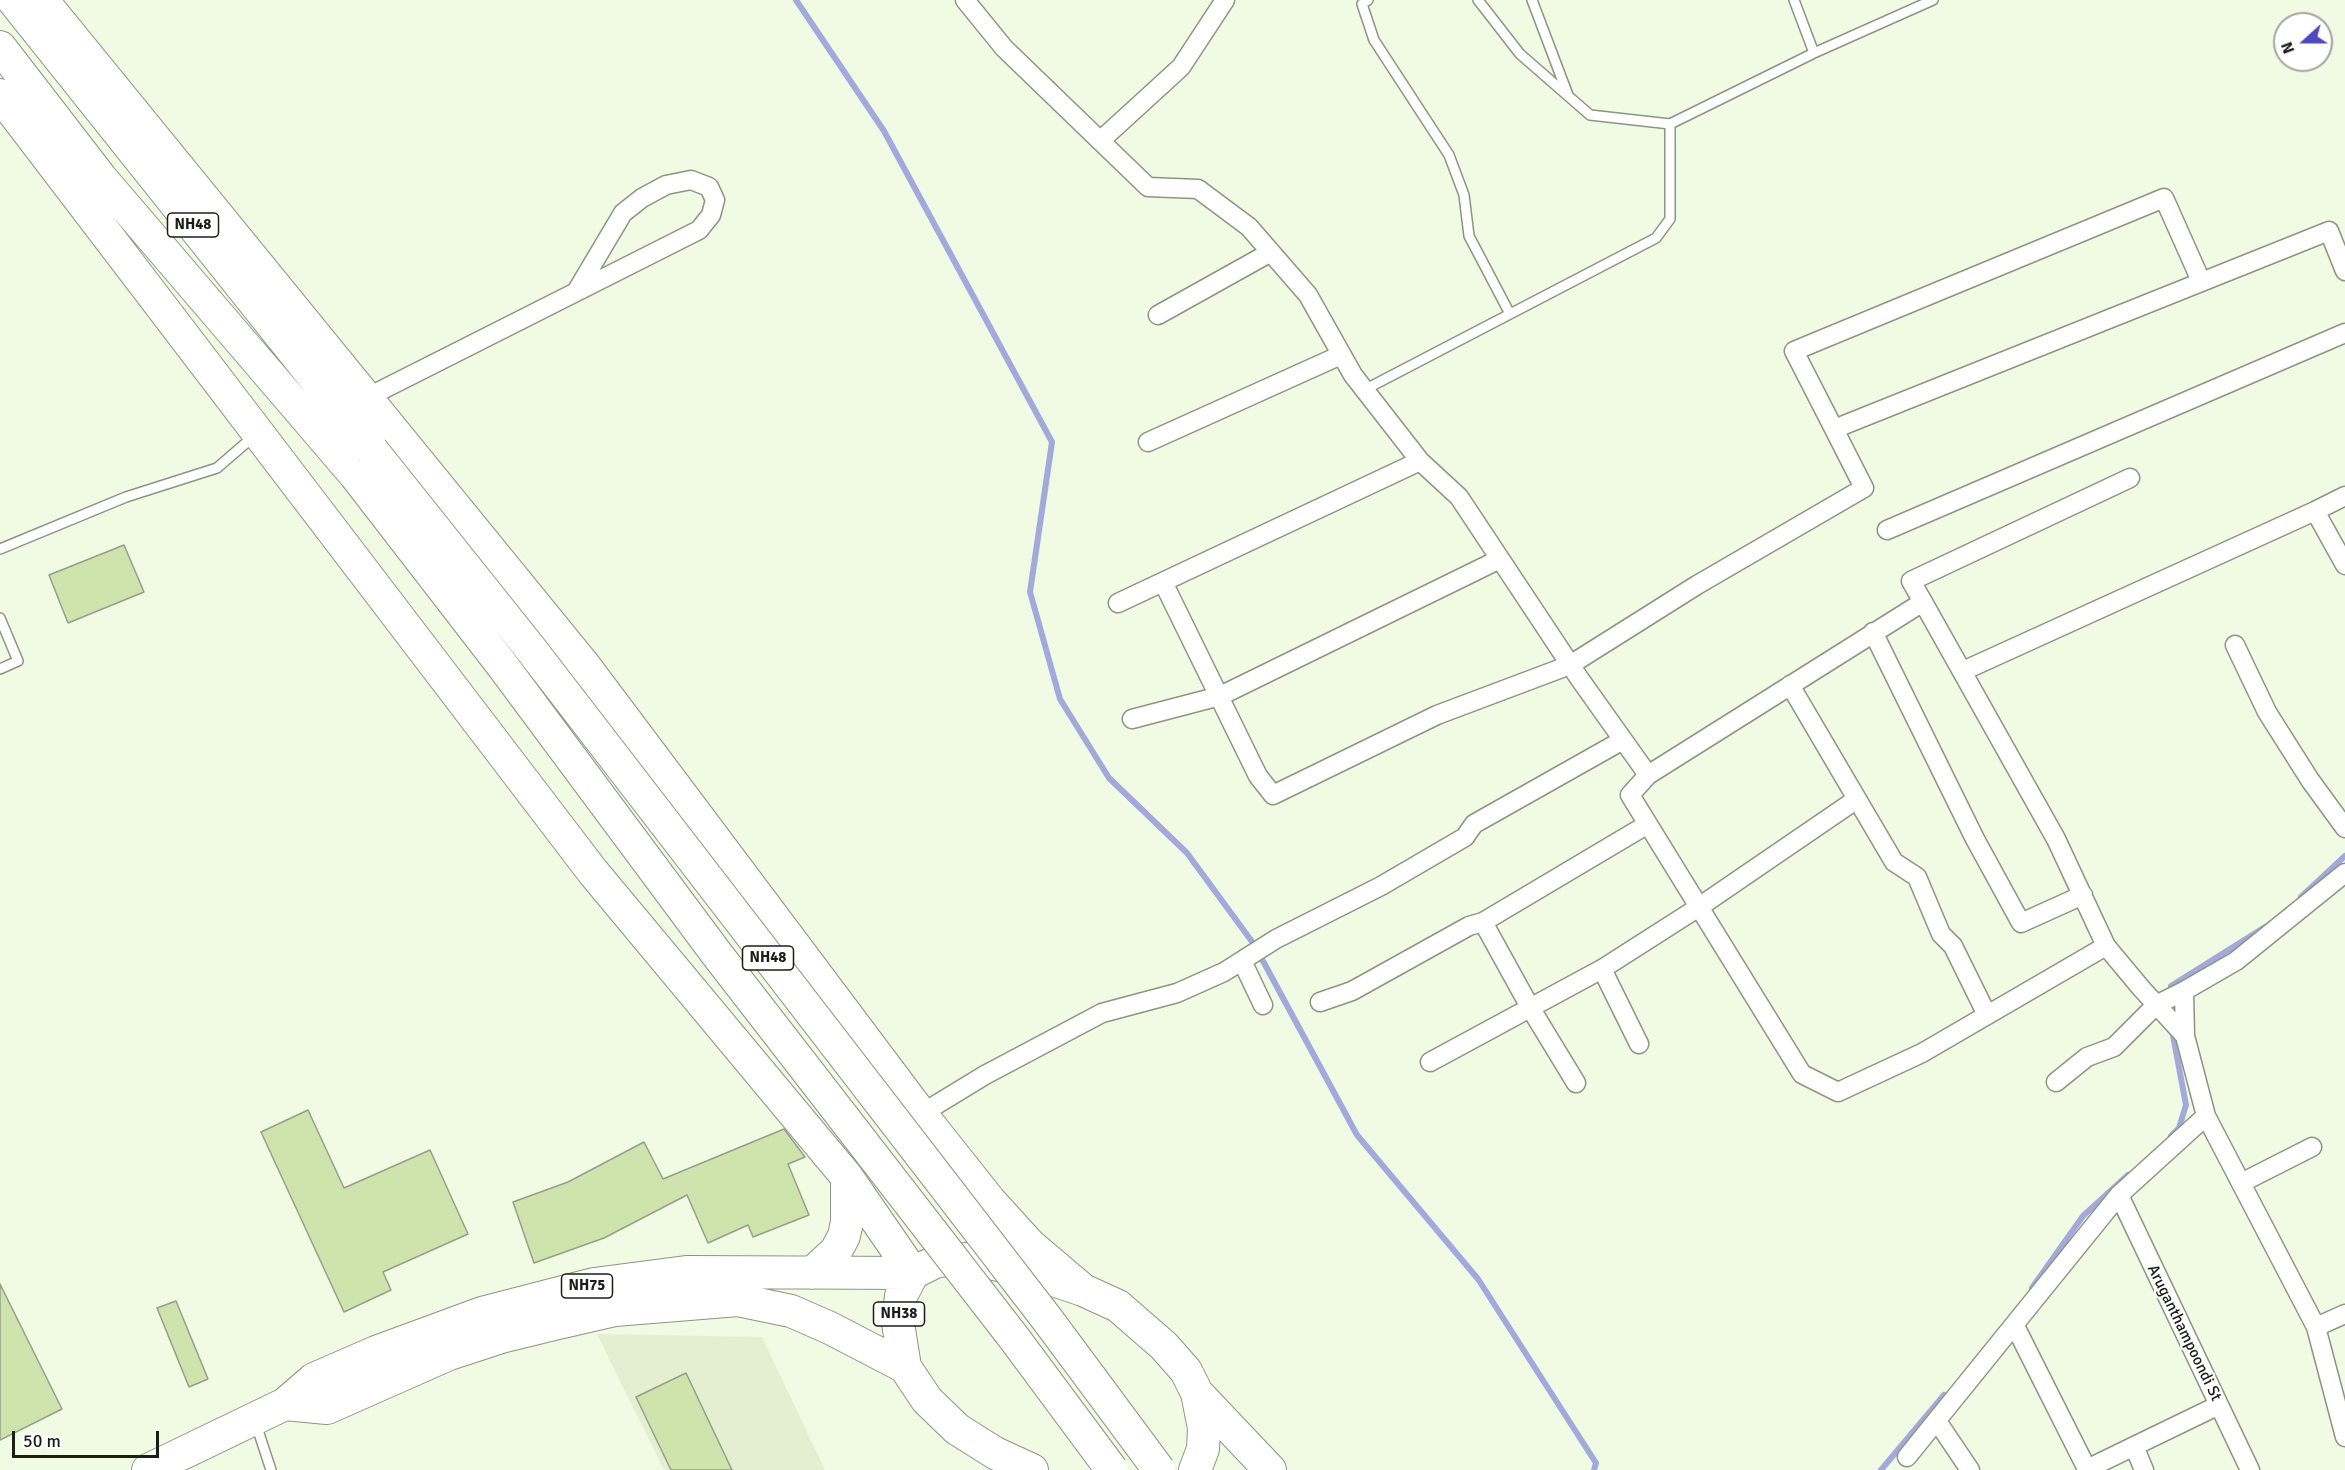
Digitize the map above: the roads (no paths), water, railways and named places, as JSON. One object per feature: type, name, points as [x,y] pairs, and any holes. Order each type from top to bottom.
[{"type":"highway","name":"NH48","points":[[13,0],[364,463],[502,665],[716,953],[1007,1329],[1112,1470]]},
{"type":"highway","points":[[42,0],[584,665],[921,1114],[990,1201],[1030,1245],[1083,1290]]},
{"type":"highway","name":"NH48","points":[[0,47],[101,178],[364,463],[537,657],[1040,1310],[1159,1470]]},
{"type":"highway","points":[[0,95],[593,872],[847,1177],[913,1273],[937,1261],[969,1259],[1024,1270],[1083,1290],[1118,1306],[1164,1346],[1186,1371],[1197,1393],[1204,1428],[1203,1449],[1195,1470]]},
{"type":"highway","points":[[812,1272],[836,1251],[844,1236],[848,1222],[847,1177]]},
{"type":"highway","name":"NH75","points":[[148,1470],[285,1404],[314,1379],[376,1352],[482,1313],[594,1284],[687,1272],[913,1273]]},
{"type":"highway","name":"NH38","points":[[913,1273],[901,1296],[898,1323],[905,1367],[927,1400],[957,1429],[994,1453],[1032,1470]]},
{"type":"highway","name":"NH75","points":[[285,1404],[327,1408],[449,1354],[501,1337],[554,1324],[615,1310],[738,1300],[791,1311],[830,1328],[905,1367]]},
{"type":"highway","points":[[1197,1393],[1270,1470]]},
{"type":"street","points":[[965,0],[1004,48],[1148,187],[1198,189],[1249,227],[1308,295],[1353,375],[1419,461],[1459,497],[1570,665],[1648,775]]},
{"type":"street","points":[[1100,141],[1181,67],[1225,0]]},
{"type":"street","points":[[366,398],[699,230],[711,215],[715,200],[709,187],[692,180],[666,185],[642,198],[623,213],[576,292]]},
{"type":"street","points":[[1163,582],[1258,776],[1273,795],[1437,715],[1570,665],[1697,585],[1864,488],[1794,351],[2164,198],[2201,281]]},
{"type":"street","points":[[1833,429],[2329,231],[2345,271]]},
{"type":"street","points":[[1158,315],[1271,252]]},
{"type":"street","points":[[1887,530],[2345,333]]},
{"type":"street","points":[[1148,442],[1341,355]]},
{"type":"street","points":[[1118,603],[1419,461]]},
{"type":"street","points":[[2130,478],[1911,580],[2056,839],[2106,946],[2185,1036]]},
{"type":"street","points":[[1963,671],[2345,496]]},
{"type":"street","points":[[2315,511],[2345,564]]},
{"type":"street","points":[[1132,718],[1220,696],[1500,559]]},
{"type":"street","points":[[1923,602],[1648,775],[1630,795],[1802,1074],[1838,1092],[1922,1053],[2106,946]]},
{"type":"street","points":[[1873,633],[1975,839],[2021,923],[2083,895]]},
{"type":"street","points":[[2235,645],[2267,712],[2310,780],[2345,828]]},
{"type":"street","points":[[1790,685],[1894,862],[1917,877],[1941,934],[1953,946],[1987,1015]]},
{"type":"street","points":[[921,1114],[985,1075],[1102,1013],[1177,993],[1224,972],[1276,939],[1355,900],[1466,837],[1474,824],[1623,740]]},
{"type":"street","points":[[1430,1062],[1602,969],[1699,907],[1857,799]]},
{"type":"street","points":[[1320,1002],[1352,991],[1469,926],[1484,922],[1648,824]]},
{"type":"street","points":[[2056,1082],[2087,1057],[2114,1047],[2156,1005],[2236,961],[2345,873]]},
{"type":"street","points":[[1484,922],[1531,1008],[1576,1083]]},
{"type":"street","points":[[1242,961],[1263,1005]]},
{"type":"street","points":[[1602,969],[1639,1044]]},
{"type":"street","points":[[2184,991],[2185,1036],[2206,1116],[2316,1327],[2345,1437]]},
{"type":"street","points":[[1907,1457],[2119,1195],[2206,1116]]},
{"type":"street","points":[[2241,1183],[2312,1147]]},
{"type":"street","name":"Aruganthampoondi St","points":[[2119,1195],[2250,1470]]},
{"type":"street","points":[[2316,1327],[2345,1314]]},
{"type":"street","points":[[2015,1326],[2086,1469],[2219,1405]]},
{"type":"street","points":[[1937,1421],[1970,1470]]},
{"type":"street","points":[[2134,1446],[2144,1470]]},
{"type":"lane","points":[[1368,0],[1362,4],[1374,40],[1449,155],[1464,195],[1469,236],[1510,314]]},
{"type":"lane","points":[[1478,0],[1520,54],[1590,115],[1670,124],[1814,53],[1933,0]]},
{"type":"lane","points":[[1532,0],[1569,97]]},
{"type":"lane","points":[[1794,0],[1814,53]]},
{"type":"lane","points":[[1364,390],[1656,238],[1670,219],[1670,124]]},
{"type":"lane","points":[[0,549],[126,497],[217,468],[258,433]]},
{"type":"lane","points":[[0,618],[18,661],[0,669]]},
{"type":"lane","points":[[255,1418],[271,1470]]},
{"type":"waterway","points":[[796,0],[884,131],[1052,442],[1030,592],[1060,699],[1109,778],[1187,853],[1253,943]]},
{"type":"waterway","points":[[2301,897],[2345,856]]},
{"type":"waterway","points":[[2171,993],[2171,986],[2265,927]]},
{"type":"waterway","points":[[1263,961],[1357,1135],[1478,1279],[1596,1463],[1594,1470]]},
{"type":"waterway","points":[[2171,1136],[2179,1128],[2186,1105],[2172,1030]]},
{"type":"waterway","points":[[2032,1288],[2083,1216],[2128,1175]]},
{"type":"waterway","points":[[1881,1470],[1944,1395]]}]
